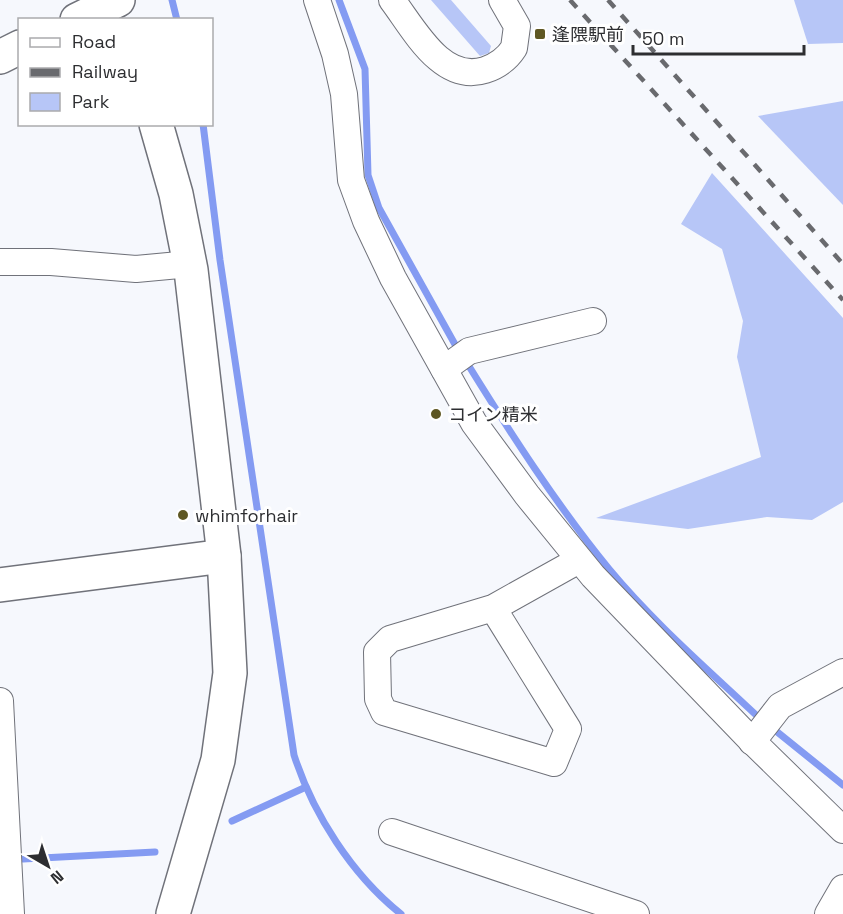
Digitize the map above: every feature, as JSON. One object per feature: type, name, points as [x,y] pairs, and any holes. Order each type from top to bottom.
[{"type":"street","points":[[316,0],[335,54],[344,94],[351,180],[366,221],[393,278],[474,423],[579,560],[752,742],[843,830]]},
{"type":"street","points":[[392,0],[431,50],[447,66],[463,73],[495,66],[509,56],[516,37],[514,18],[502,0]]},
{"type":"street","points":[[487,0],[505,23],[507,33],[505,48],[495,66]]},
{"type":"street","points":[[0,57],[18,48]]},
{"type":"street","points":[[157,126],[176,194],[190,264],[224,556],[230,673],[218,760],[173,914]]},
{"type":"street","points":[[0,262],[51,262],[136,269],[190,264]]},
{"type":"street","points":[[444,369],[469,351],[593,321]]},
{"type":"street","points":[[0,585],[224,556]]},
{"type":"street","points":[[494,608],[568,729],[554,763],[384,712],[378,699],[376,652],[390,639],[494,608],[579,560]]},
{"type":"street","points":[[752,742],[780,706],[843,672]]},
{"type":"street","points":[[0,701],[5,883],[11,914]]},
{"type":"street","points":[[392,832],[636,914]]},
{"type":"street","points":[[828,914],[843,888]]},
{"type":"green space","points":[[431,0],[451,0],[491,46],[489,53],[480,56]]},
{"type":"green space","points":[[794,0],[843,0],[843,43],[808,44]]},
{"type":"green space","points":[[843,101],[843,205],[758,116]]},
{"type":"green space","points":[[712,173],[843,318],[843,502],[812,520],[767,517],[688,529],[596,518],[761,457],[737,357],[743,321],[722,249],[681,224]]},
{"type":"waterway","points":[[172,0],[176,18]]},
{"type":"waterway","points":[[339,0],[365,69],[368,175],[379,208],[457,348]]},
{"type":"waterway","points":[[203,126],[220,260],[294,755],[312,799],[336,842],[366,881],[401,914]]},
{"type":"waterway","points":[[467,363],[535,468],[609,569],[661,626],[755,714]]},
{"type":"waterway","points":[[776,731],[843,785]]},
{"type":"waterway","points":[[232,821],[306,787]]},
{"type":"waterway","points":[[23,859],[155,852]]},
{"type":"railway","points":[[570,0],[843,300]]},
{"type":"railway","points":[[608,0],[843,264]]},
{"type":"place","name":"逢隈駅前","points":[[540,34]]},
{"type":"place","name":"コイン精米","points":[[436,414]]},
{"type":"place","name":"whimforhair","points":[[183,515]]}]
